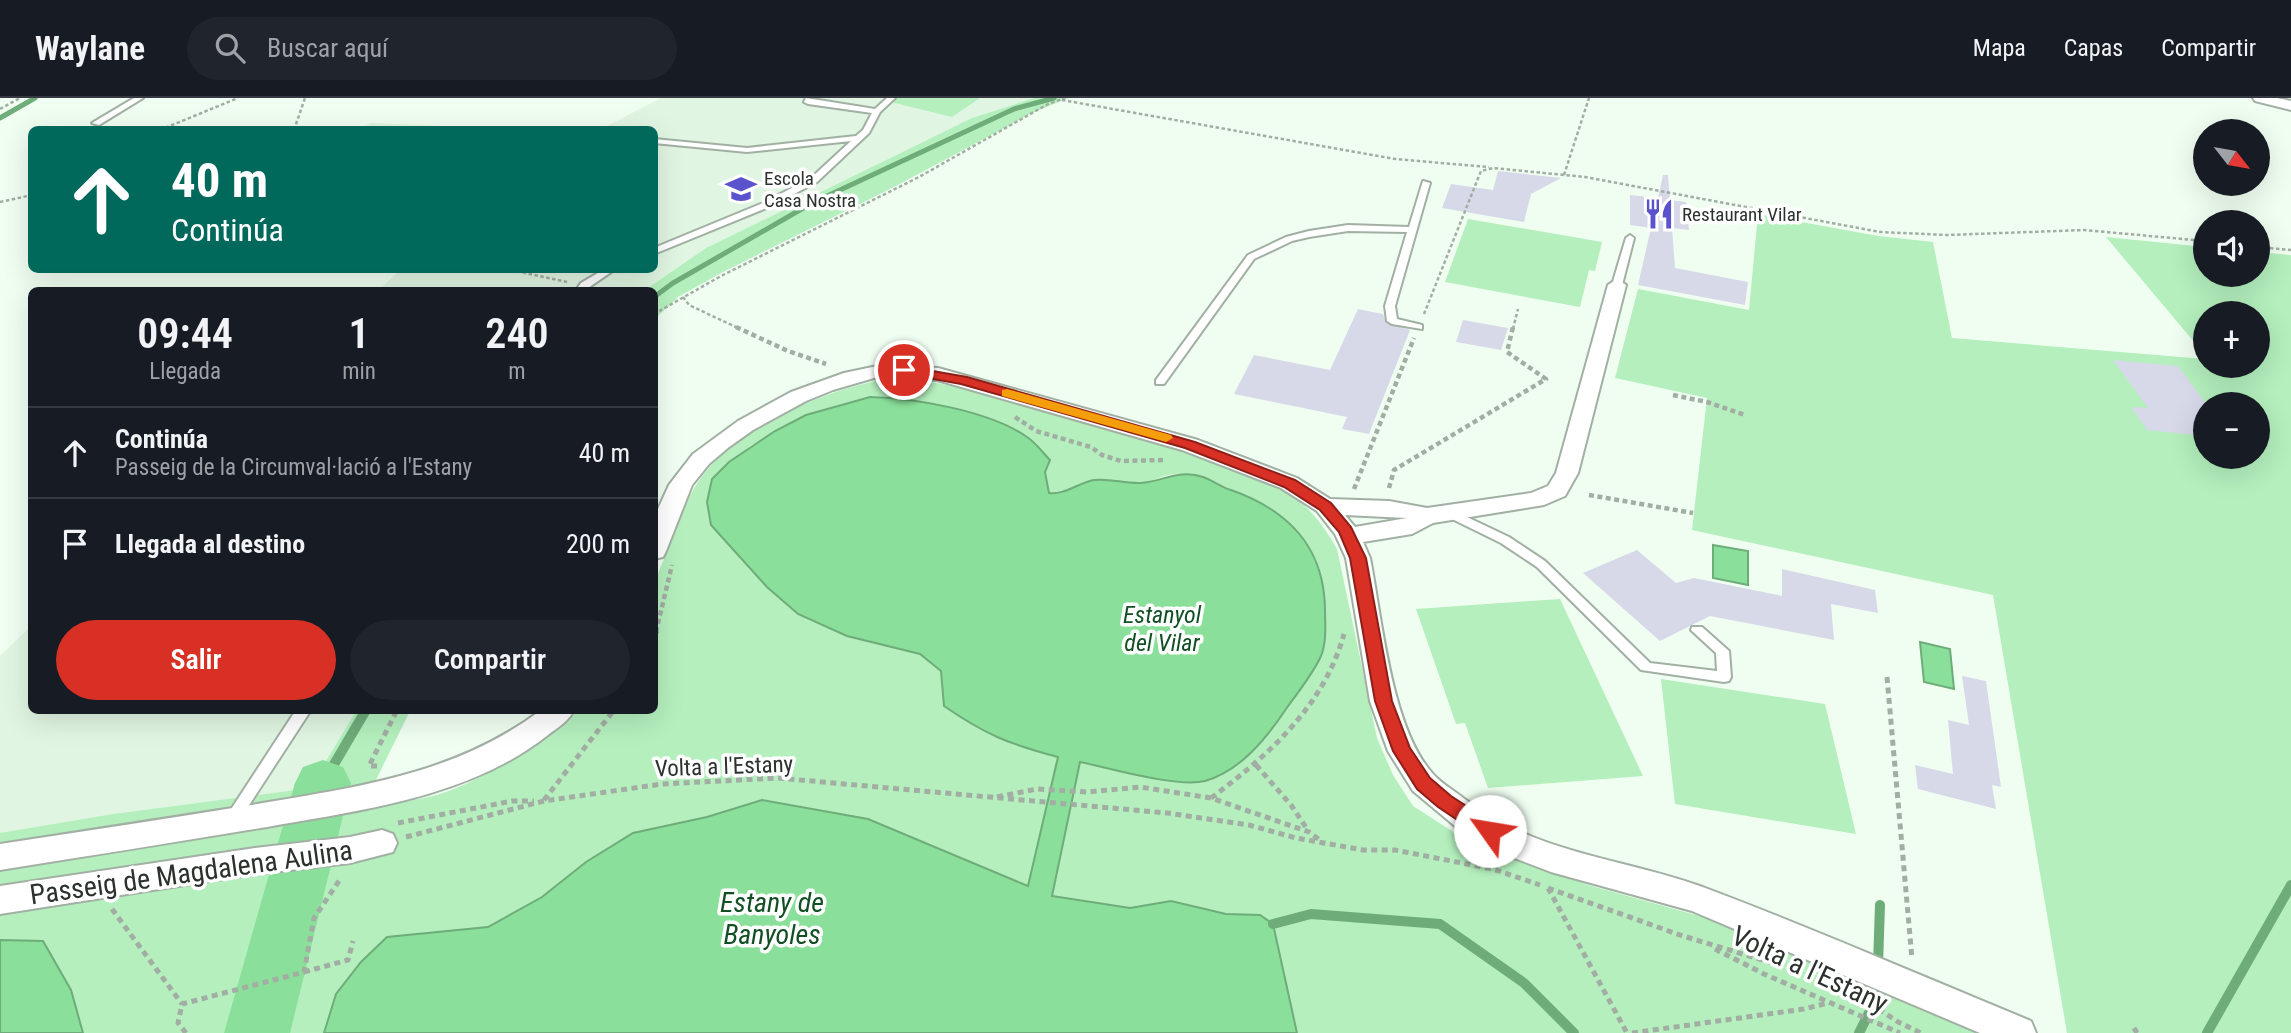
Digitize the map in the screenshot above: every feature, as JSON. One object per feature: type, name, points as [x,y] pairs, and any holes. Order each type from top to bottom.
[{"type":"street","points":[[2260,98],[2291,106]]},
{"type":"street","points":[[1325,506],[1356,509],[1391,507],[1427,516],[1536,500],[1557,491],[1567,473],[1617,285]]},
{"type":"street","points":[[658,541],[675,496],[686,477],[712,449],[752,422],[809,392],[841,380],[873,373],[904,370],[963,380],[1190,445],[1289,483],[1325,506],[1349,536],[1358,558],[1384,701],[1402,751],[1423,783],[1444,802],[1490,831],[1551,859],[1695,898],[2019,1033]]},
{"type":"street","points":[[1349,536],[1412,526],[1427,516]]},
{"type":"street","name":"Passeig de Magdalena Aulina","points":[[0,856],[232,821],[431,782],[461,771],[533,732],[556,714]]},
{"type":"street","name":"Passeig de Magdalena Aulina","points":[[0,900],[255,861],[342,851],[388,833]]},
{"type":"lane","points":[[96,123],[139,98]]},
{"type":"lane","points":[[810,98],[808,102],[877,111]]},
{"type":"lane","points":[[658,249],[766,205],[814,180],[859,138],[877,111],[891,98]]},
{"type":"lane","points":[[658,141],[747,150],[859,138]]},
{"type":"lane","points":[[1419,327],[1392,321],[1390,306],[1426,183]]},
{"type":"lane","points":[[1160,382],[1251,257],[1289,239],[1309,234],[1348,228],[1412,230]]},
{"type":"lane","points":[[1617,285],[1630,238]]},
{"type":"lane","points":[[584,287],[604,273]]},
{"type":"lane","points":[[1450,513],[1505,540],[1541,564],[1646,667],[1724,677],[1722,651],[1697,630]]},
{"type":"lane","points":[[232,821],[301,714]]},
{"type":"path","points":[[0,109],[20,98]]},
{"type":"path","points":[[170,126],[238,98]]},
{"type":"path","points":[[295,126],[305,98]]},
{"type":"path","points":[[1564,175],[1589,98]]},
{"type":"path","points":[[658,312],[919,177],[1048,104],[1062,99],[1395,159],[1564,175],[1880,232],[1947,235],[2084,230],[2193,240]]},
{"type":"path","points":[[1325,506],[1355,488],[1480,171],[1493,168]]},
{"type":"path","points":[[0,202],[28,196]]},
{"type":"path","points":[[2270,248],[2291,250]]},
{"type":"path","points":[[523,273],[578,287]]},
{"type":"path","points":[[683,297],[689,304],[748,333],[829,366],[841,380]]},
{"type":"path","points":[[1386,498],[1394,470],[1546,379],[1507,352],[1518,309]]},
{"type":"path","points":[[1673,395],[1707,402],[1745,415]]},
{"type":"path","points":[[1006,412],[1036,431],[1091,446],[1102,455],[1121,461],[1157,461],[1170,458]]},
{"type":"path","points":[[1589,495],[1693,513]]},
{"type":"path","points":[[658,626],[673,564]]},
{"type":"path","points":[[1211,798],[1255,765],[1313,703],[1336,663],[1347,623]]},
{"type":"path","points":[[1887,677],[1913,952],[1911,988]]},
{"type":"path","points":[[544,801],[611,714]]},
{"type":"path","points":[[1255,765],[1291,805],[1309,832]]},
{"type":"path","name":"Volta a l'Estany","points":[[388,833],[544,801],[662,784],[778,778],[1167,813],[1249,825],[1296,838],[1363,850],[1395,850],[1469,867],[1493,869],[1702,942],[1786,967]]},
{"type":"path","name":"Volta a l'Estany","points":[[990,799],[1037,789],[1087,792],[1140,787],[1211,798],[1309,832],[1321,842]]},
{"type":"path","name":"Volta a l'Estany","points":[[388,833],[512,801],[544,801]]},
{"type":"path","points":[[304,971],[314,918],[340,880],[388,833]]},
{"type":"path","points":[[99,886],[116,918],[182,1004],[178,1023],[185,1031]]},
{"type":"path","points":[[1548,887],[1630,1033],[1804,1009],[1828,1003]]},
{"type":"path","points":[[182,1004],[348,960],[353,941]]},
{"type":"path","name":"Volta a l'Estany","points":[[1702,942],[1828,1003],[1900,1033]]},
{"type":"path","name":"Volta a l'Estany","points":[[1865,999],[1898,1022],[1920,1033]]},
{"type":"shaded area","name":"Escola Casa Nostra","points":[[661,98],[1034,98],[972,118],[706,248],[649,287],[382,287],[397,273],[658,273],[658,126],[607,126]]},
{"type":"shaded area","points":[[898,98],[980,98],[952,117],[891,102]]},
{"type":"shaded area","points":[[1034,98],[1068,98],[1030,114],[896,186],[723,272],[678,297],[658,316],[658,287],[649,287],[706,248],[972,118]]},
{"type":"shaded area","points":[[371,123],[440,126],[365,126]]},
{"type":"shaded area","points":[[1758,214],[1878,236],[1933,242],[1952,338],[2193,358],[2193,378],[2270,378],[2270,301],[2193,301],[2193,341],[2106,237],[2193,246],[2193,287],[2270,287],[2270,253],[2291,255],[2291,1033],[2067,1033],[1993,595],[1692,530],[1707,398],[1615,378],[1638,289],[1749,310]]},
{"type":"shaded area","points":[[1468,219],[1602,242],[1595,271],[1589,270],[1580,307],[1445,282]]},
{"type":"shaded area","points":[[889,378],[958,387],[1207,458],[1284,491],[1301,502],[1315,516],[1337,549],[1377,738],[1393,775],[1413,806],[1469,842],[1588,885],[1703,917],[1800,954],[1976,1033],[1251,1033],[1276,936],[1273,923],[1260,915],[1226,914],[1171,901],[1130,908],[1052,896],[1080,762],[1154,778],[1295,529],[1257,501],[1189,475],[1170,475],[1138,483],[1095,480],[1061,492],[1049,493],[1045,472],[1009,428],[975,414],[887,398],[806,415],[750,446],[711,524],[767,587],[798,614],[847,636],[920,654],[941,671],[944,706],[998,738],[1059,757],[1028,887],[891,829],[404,1033],[83,1033],[71,989],[43,941],[0,940],[0,833],[113,814],[310,788],[354,714],[409,714],[362,808],[437,795],[472,781],[531,748],[574,714],[658,714],[658,575],[693,490],[721,456],[764,424],[813,400]]},
{"type":"shaded area","points":[[1560,599],[1643,776],[1488,788],[1465,723],[1456,724],[1416,609]]},
{"type":"shaded area","points":[[28,629],[28,714],[354,714],[311,788],[113,814],[0,833],[0,656]]},
{"type":"shaded area","points":[[1661,679],[1825,704],[1856,834],[1675,804]]},
{"type":"water","points":[[870,397],[930,403],[973,413],[1011,428],[1030,439],[1050,460],[1045,472],[1049,493],[1061,492],[1094,480],[1141,483],[1187,474],[1203,477],[1270,508],[1299,533],[1310,549],[1323,587],[1324,644],[1314,669],[1278,720],[1241,762],[1205,781],[1161,780],[1080,762],[1052,896],[1130,908],[1171,901],[1226,914],[1260,915],[1273,924],[1297,1033],[324,1033],[336,994],[361,962],[387,937],[488,927],[542,897],[586,862],[633,833],[707,817],[762,800],[868,819],[1028,886],[1058,757],[998,738],[944,706],[941,671],[920,654],[847,636],[798,614],[767,587],[711,525],[707,502],[712,479],[729,462],[775,431],[806,415]]},
{"type":"water","points":[[1713,545],[1748,551],[1748,585],[1713,578]]},
{"type":"water","points":[[1920,642],[1950,649],[1954,689],[1924,682]]},
{"type":"water","points":[[0,940],[43,941],[71,990],[83,1033],[0,1033]]},
{"type":"building","points":[[1498,171],[1561,178],[1531,194],[1524,222],[1442,208],[1451,184],[1493,190]]},
{"type":"building","points":[[1663,175],[1668,175],[1670,200],[1686,202],[1689,230],[1672,228],[1675,268],[1748,282],[1745,305],[1638,285],[1651,228],[1630,225],[1630,195],[1658,198]]},
{"type":"building","points":[[1358,309],[1383,314],[1386,323],[1410,330],[1369,434],[1342,429],[1347,417],[1234,394],[1254,355],[1330,370]]},
{"type":"building","points":[[1463,320],[1508,328],[1501,350],[1456,342]]},
{"type":"building","points":[[2113,360],[2178,366],[2198,392],[2193,392],[2193,435],[2147,430],[2131,407],[2148,408]]},
{"type":"building","points":[[1637,550],[1676,583],[1694,578],[1782,596],[1782,569],[1875,590],[1878,613],[1831,604],[1834,640],[1710,616],[1660,641],[1583,573]]},
{"type":"building","points":[[1962,676],[1986,681],[2001,787],[1992,785],[1996,809],[1918,789],[1915,765],[1953,774],[1948,720],[1969,725]]},
{"type":"waterway","points":[[0,118],[35,98]]},
{"type":"waterway","points":[[658,294],[812,203],[1014,109],[1054,98]]},
{"type":"waterway","points":[[323,783],[364,714]]},
{"type":"waterway","points":[[257,1033],[323,783]]},
{"type":"waterway","points":[[2207,1033],[2291,885]]},
{"type":"waterway","points":[[1878,965],[1880,905]]},
{"type":"waterway","points":[[1273,924],[1311,914],[1440,924],[1524,983],[1574,1033]]},
{"type":"waterway","points":[[1859,1033],[1877,997],[1878,981]]},
{"type":"slow traffic","points":[[1007,393],[1166,438]]},
{"type":"place","name":"Escola Casa Nostra","points":[[741,189]]},
{"type":"place","name":"Restaurant Vilar","points":[[1659,214]]},
{"type":"route","points":[[904,370],[963,380],[1190,445],[1289,483],[1325,506],[1346,531],[1358,558],[1384,701],[1402,751],[1423,783],[1444,802],[1490,831]]},
{"type":"water label","name":"Estanyol del Vilar","points":[[1162,629]]},
{"type":"water label","name":"Estany de Banyoles","points":[[772,918]]}]
